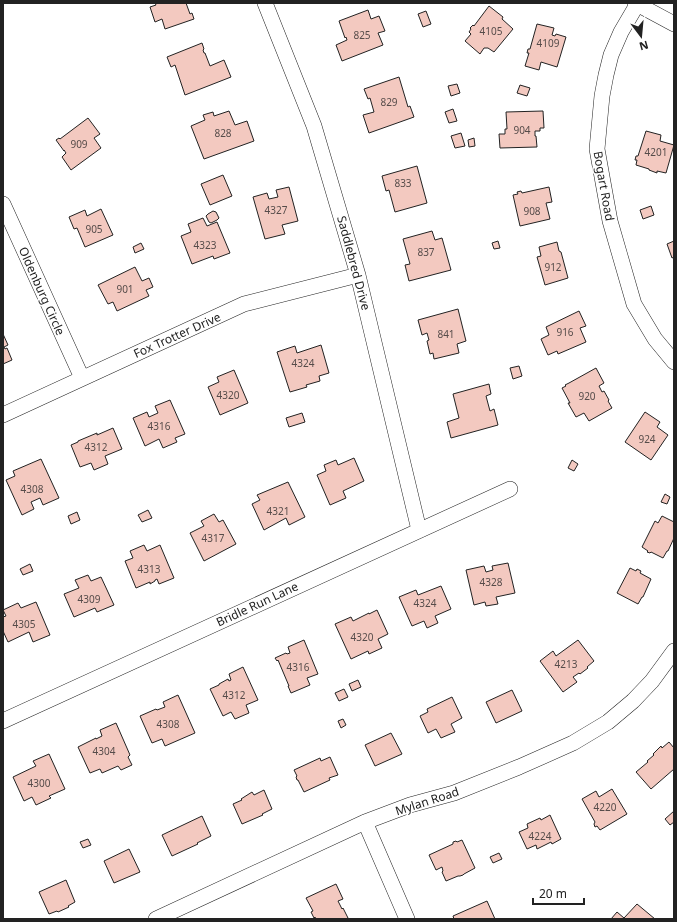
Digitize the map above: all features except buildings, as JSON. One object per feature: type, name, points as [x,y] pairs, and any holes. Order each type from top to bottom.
[{"type":"street","name":"Saddlebred Drive","points":[[265,3],[314,126],[358,275],[419,530]]},
{"type":"street","points":[[637,3],[674,24]]},
{"type":"street","name":"Bogart Road","points":[[637,3],[621,32],[611,55],[602,96],[597,149],[610,221],[634,304],[655,339],[674,362]]},
{"type":"street","name":"Oldenburg Circle","points":[[3,204],[82,378]]},
{"type":"street","name":"Fox Trotter Drive","points":[[3,414],[244,304],[358,275]]},
{"type":"street","name":"Bridle Run Lane","points":[[3,720],[510,489]]},
{"type":"street","name":"Mylan Road","points":[[156,919],[365,822],[410,805],[454,793],[574,743],[608,722],[633,701],[652,682],[674,651]]},
{"type":"street","points":[[365,822],[407,919]]}]
